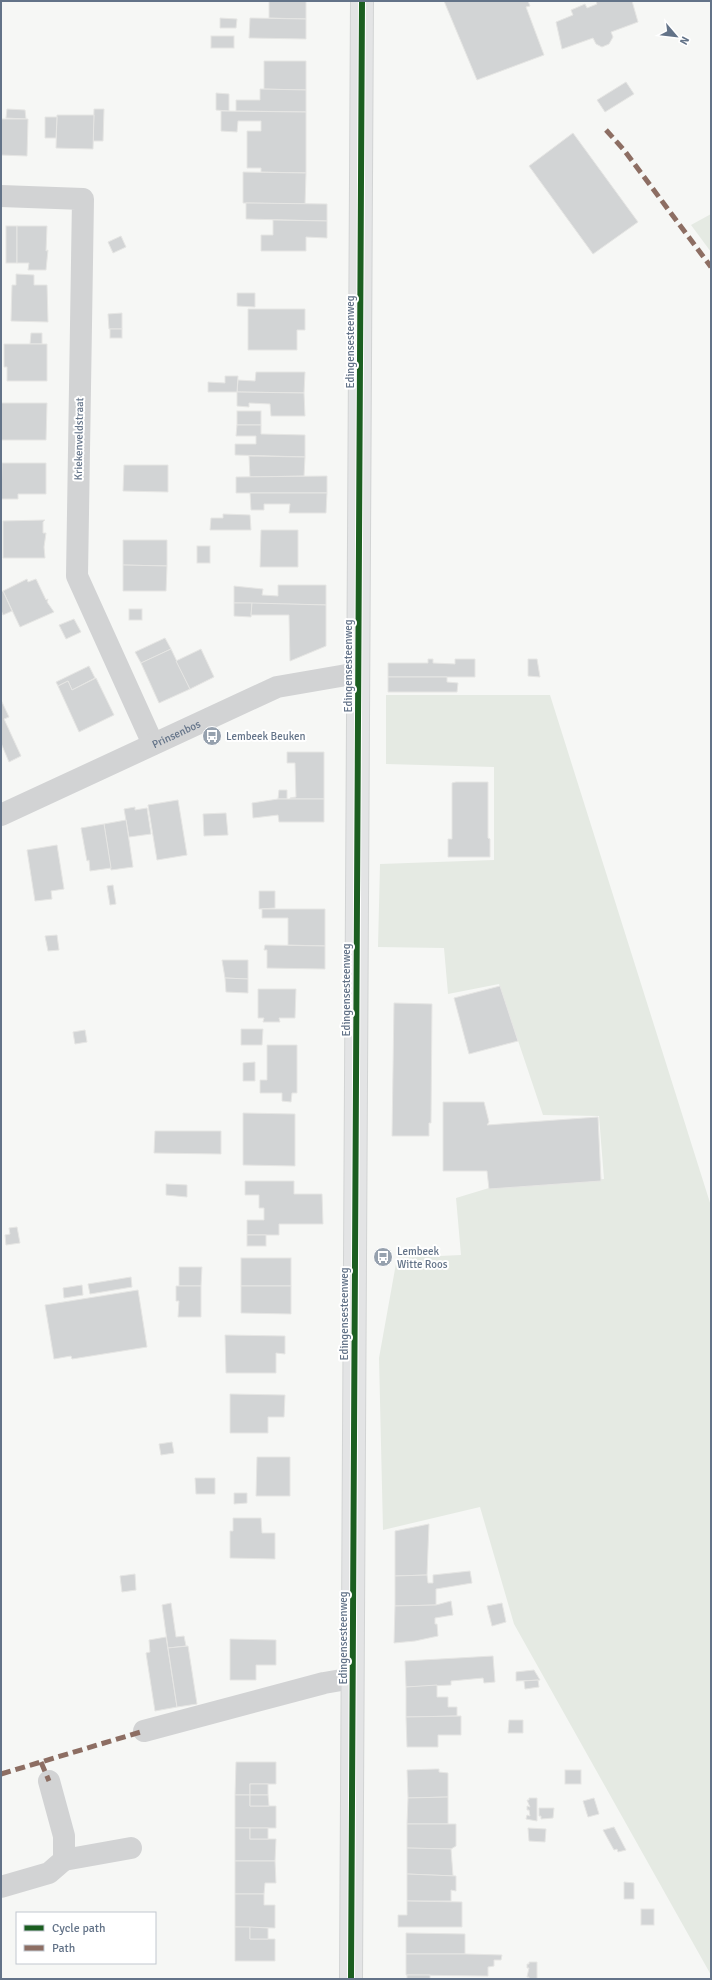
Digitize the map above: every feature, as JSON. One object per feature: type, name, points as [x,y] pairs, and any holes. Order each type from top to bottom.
[{"type":"main road","name":"Edingensesteenweg","points":[[351,1979],[362,1]]},
{"type":"street","name":"Kriekenveldstraat","points":[[1,196],[83,199],[76,576],[154,744]]},
{"type":"street","name":"Prinsenbos","points":[[1,815],[278,687],[358,673]]},
{"type":"street","name":"Edingensesteenweg","points":[[144,1731],[324,1683],[353,1678]]},
{"type":"street","points":[[49,1782],[64,1836],[64,1860]]},
{"type":"street","points":[[1,1887],[49,1873],[64,1860],[131,1848]]},
{"type":"shaded area","points":[[711,214],[711,252],[691,225]]},
{"type":"shaded area","points":[[386,695],[550,695],[711,1206],[711,1975],[514,1624],[480,1507],[383,1530],[379,1358],[397,1258],[461,1255],[456,1198],[489,1188],[604,1179],[599,1116],[543,1115],[499,984],[448,994],[444,948],[378,947],[380,864],[494,860],[494,767],[386,764]]},
{"type":"building","points":[[269,1],[306,1],[306,19],[269,18]]},
{"type":"building","points":[[444,1],[528,1],[530,6],[526,7],[544,55],[477,80]]},
{"type":"building","points":[[596,1],[632,1],[638,22],[611,32],[613,37],[609,44],[602,47],[596,44],[593,38],[562,49],[556,22],[573,15],[571,10],[585,4],[587,8],[597,4]]},
{"type":"building","points":[[220,18],[237,19],[236,28],[220,28]]},
{"type":"building","points":[[250,18],[306,19],[306,39],[249,38]]},
{"type":"building","points":[[211,36],[234,36],[234,48],[211,48]]},
{"type":"building","points":[[264,61],[306,61],[306,90],[264,89]]},
{"type":"building","points":[[626,82],[634,94],[605,112],[597,100]]},
{"type":"building","points":[[260,89],[306,90],[306,112],[236,111],[236,100],[260,100]]},
{"type":"building","points":[[216,93],[229,94],[229,111],[216,110]]},
{"type":"building","points":[[7,109],[25,110],[26,119],[6,118]]},
{"type":"building","points":[[94,109],[104,109],[103,141],[93,141]]},
{"type":"building","points":[[221,111],[306,112],[306,173],[261,172],[261,168],[247,168],[247,131],[261,131],[261,121],[238,121],[237,132],[221,131]]},
{"type":"building","points":[[57,115],[94,115],[93,149],[56,148]]},
{"type":"building","points":[[45,117],[57,117],[56,138],[45,138]]},
{"type":"building","points":[[1,119],[28,119],[27,156],[1,155]]},
{"type":"building","points":[[573,133],[638,222],[593,254],[529,166]]},
{"type":"building","points":[[243,172],[306,173],[305,204],[243,203]]},
{"type":"building","points":[[246,203],[327,204],[327,221],[246,219]]},
{"type":"building","points":[[273,220],[327,221],[327,238],[306,237],[306,251],[261,251],[261,235],[273,235]]},
{"type":"building","points":[[6,226],[17,226],[17,263],[6,263]]},
{"type":"building","points":[[17,226],[47,226],[46,251],[48,250],[46,270],[28,270],[29,263],[17,263]]},
{"type":"building","points":[[121,236],[126,247],[113,253],[108,242]]},
{"type":"building","points":[[16,274],[34,275],[34,285],[47,285],[48,322],[11,321],[12,285],[16,285]]},
{"type":"building","points":[[237,293],[255,293],[255,307],[237,306]]},
{"type":"building","points":[[248,309],[305,309],[305,330],[297,330],[297,350],[248,350]]},
{"type":"building","points":[[122,313],[122,329],[109,329],[108,314]]},
{"type":"building","points":[[110,329],[122,329],[122,338],[110,338]]},
{"type":"building","points":[[31,333],[42,333],[42,344],[30,344]]},
{"type":"building","points":[[4,344],[47,344],[47,381],[7,381],[7,367],[4,367]]},
{"type":"building","points":[[256,372],[305,372],[304,393],[237,392],[238,380],[255,381]]},
{"type":"building","points":[[225,376],[238,376],[237,392],[208,392],[208,382],[225,383]]},
{"type":"building","points":[[237,392],[304,393],[305,416],[271,416],[270,404],[249,403],[249,407],[237,406]]},
{"type":"building","points":[[1,403],[47,403],[46,440],[1,440]]},
{"type":"building","points":[[237,411],[261,411],[261,425],[237,425]]},
{"type":"building","points":[[237,425],[261,425],[261,434],[305,435],[305,457],[235,455],[235,444],[256,444],[256,436],[236,436]]},
{"type":"building","points":[[249,456],[305,457],[304,476],[250,477]]},
{"type":"building","points":[[2,463],[46,463],[46,494],[18,494],[18,499],[1,499]]},
{"type":"building","points":[[124,465],[168,465],[168,492],[123,491]]},
{"type":"building","points":[[327,476],[327,493],[236,493],[236,477]]},
{"type":"building","points":[[250,493],[327,493],[326,513],[289,513],[290,504],[264,504],[264,510],[251,510]]},
{"type":"building","points":[[223,514],[250,515],[251,530],[210,530],[211,518],[223,518]]},
{"type":"building","points":[[45,520],[43,522],[43,533],[46,533],[44,547],[45,558],[3,558],[3,521]]},
{"type":"building","points":[[261,530],[298,530],[298,567],[260,567]]},
{"type":"building","points":[[123,540],[167,540],[167,566],[123,565]]},
{"type":"building","points":[[197,546],[210,546],[210,563],[197,563]]},
{"type":"building","points":[[123,565],[167,566],[166,591],[123,591]]},
{"type":"building","points":[[27,579],[28,582],[36,579],[46,600],[48,599],[47,602],[54,612],[20,627],[3,591]]},
{"type":"building","points":[[278,585],[326,585],[326,605],[234,603],[234,586],[263,589],[262,595],[278,596]]},
{"type":"building","points":[[3,591],[12,611],[3,615],[1,610],[1,592]]},
{"type":"building","points":[[234,603],[252,603],[251,617],[234,616]]},
{"type":"building","points":[[252,603],[326,605],[326,646],[290,661],[289,615],[251,615]]},
{"type":"building","points":[[129,609],[142,609],[142,620],[129,620]]},
{"type":"building","points":[[74,619],[81,632],[66,639],[59,625]]},
{"type":"building","points":[[165,638],[171,649],[141,663],[135,652]]},
{"type":"building","points":[[171,649],[190,689],[159,703],[141,663]]},
{"type":"building","points":[[201,649],[214,677],[190,689],[176,661]]},
{"type":"building","points":[[428,659],[433,659],[433,663],[455,664],[455,659],[475,659],[475,677],[388,677],[388,663],[428,663]]},
{"type":"building","points":[[528,659],[537,659],[540,677],[528,676]]},
{"type":"building","points":[[89,666],[95,678],[72,690],[68,681],[58,686],[56,682]]},
{"type":"building","points":[[388,677],[447,677],[447,682],[458,683],[457,692],[388,692]]},
{"type":"building","points":[[96,678],[114,715],[79,732],[58,686],[68,681],[72,690]]},
{"type":"building","points":[[1,700],[9,717],[4,719],[21,756],[9,762],[1,743]]},
{"type":"building","points":[[287,752],[324,752],[324,799],[290,799],[296,797],[295,763],[287,763]]},
{"type":"building","points":[[488,782],[488,838],[490,839],[490,857],[448,857],[448,839],[452,839],[452,783]]},
{"type":"building","points":[[279,790],[287,790],[287,799],[278,799]]},
{"type":"building","points":[[278,799],[324,799],[324,822],[279,822],[278,815],[253,818],[252,803]]},
{"type":"building","points":[[178,800],[187,855],[157,860],[148,805]]},
{"type":"building","points":[[135,807],[135,810],[147,808],[151,834],[129,837],[124,809]]},
{"type":"building","points":[[226,813],[228,835],[204,836],[203,814]]},
{"type":"building","points":[[126,820],[133,867],[111,870],[104,824]]},
{"type":"building","points":[[104,824],[111,868],[90,871],[89,860],[87,861],[81,828]]},
{"type":"building","points":[[57,845],[64,889],[51,891],[52,899],[35,901],[27,850]]},
{"type":"building","points":[[113,885],[116,904],[110,905],[107,886]]},
{"type":"building","points":[[259,891],[275,891],[275,908],[259,909]]},
{"type":"building","points":[[262,909],[325,909],[325,946],[288,945],[288,918],[262,918]]},
{"type":"building","points":[[57,935],[59,950],[48,951],[45,936]]},
{"type":"building","points":[[265,945],[325,946],[325,969],[267,968],[267,950],[264,950]]},
{"type":"building","points":[[222,960],[248,960],[248,979],[225,978]]},
{"type":"building","points":[[225,978],[248,979],[248,993],[226,992]]},
{"type":"building","points":[[500,986],[518,1041],[469,1054],[454,998]]},
{"type":"building","points":[[258,989],[296,989],[295,1018],[279,1018],[280,1022],[263,1022],[264,1018],[258,1018]]},
{"type":"building","points":[[394,1003],[432,1004],[431,1123],[429,1123],[429,1136],[392,1136]]},
{"type":"building","points":[[241,1029],[263,1029],[262,1045],[241,1045]]},
{"type":"building","points":[[85,1030],[87,1042],[75,1044],[73,1032]]},
{"type":"building","points":[[267,1045],[297,1045],[297,1093],[292,1093],[291,1102],[282,1101],[282,1093],[260,1093],[260,1080],[267,1080]]},
{"type":"building","points":[[255,1062],[255,1081],[243,1081],[243,1063]]},
{"type":"building","points":[[443,1102],[484,1102],[489,1122],[487,1125],[598,1117],[601,1181],[489,1189],[487,1171],[443,1171]]},
{"type":"building","points":[[243,1113],[295,1114],[295,1166],[243,1165]]},
{"type":"building","points":[[155,1131],[221,1131],[221,1154],[154,1153]]},
{"type":"building","points":[[245,1181],[294,1181],[294,1194],[322,1194],[323,1224],[279,1224],[279,1235],[247,1235],[247,1220],[264,1220],[264,1208],[259,1208],[259,1195],[245,1195]]},
{"type":"building","points":[[166,1184],[187,1185],[187,1197],[166,1195]]},
{"type":"building","points":[[17,1227],[20,1243],[6,1245],[5,1235],[10,1234],[9,1228]]},
{"type":"building","points":[[247,1235],[266,1235],[266,1246],[247,1246]]},
{"type":"building","points":[[241,1258],[291,1258],[291,1286],[241,1286]]},
{"type":"building","points":[[179,1267],[202,1267],[201,1286],[179,1286]]},
{"type":"building","points":[[131,1277],[132,1287],[90,1294],[88,1284]]},
{"type":"building","points":[[82,1285],[83,1295],[64,1298],[63,1288]]},
{"type":"building","points":[[176,1286],[201,1286],[201,1317],[178,1317],[179,1301],[176,1301]]},
{"type":"building","points":[[241,1286],[291,1286],[291,1314],[241,1313]]},
{"type":"building","points":[[138,1290],[147,1347],[72,1359],[71,1356],[54,1359],[45,1305]]},
{"type":"building","points":[[225,1335],[285,1336],[285,1354],[276,1353],[276,1373],[226,1373]]},
{"type":"building","points":[[230,1394],[285,1395],[284,1417],[268,1417],[268,1433],[230,1433]]},
{"type":"building","points":[[172,1442],[174,1453],[161,1455],[159,1444]]},
{"type":"building","points":[[257,1457],[290,1457],[290,1496],[256,1496]]},
{"type":"building","points":[[195,1478],[215,1478],[215,1494],[196,1494]]},
{"type":"building","points":[[234,1493],[247,1493],[247,1503],[234,1504]]},
{"type":"building","points":[[233,1518],[261,1518],[262,1533],[275,1533],[275,1559],[230,1558],[230,1531],[233,1531]]},
{"type":"building","points":[[429,1524],[427,1575],[395,1576],[395,1531]]},
{"type":"building","points":[[470,1571],[472,1583],[436,1589],[436,1605],[395,1606],[395,1576],[427,1575],[428,1583],[433,1583],[433,1575]]},
{"type":"building","points":[[135,1574],[136,1590],[122,1592],[120,1576]]},
{"type":"building","points":[[451,1601],[453,1615],[435,1618],[438,1636],[415,1641],[394,1643],[395,1606],[436,1605]]},
{"type":"building","points":[[171,1603],[176,1637],[184,1636],[186,1646],[168,1648],[162,1605]]},
{"type":"building","points":[[502,1603],[506,1622],[492,1626],[487,1606]]},
{"type":"building","points":[[166,1637],[177,1707],[155,1711],[146,1653],[150,1652],[149,1640]]},
{"type":"building","points":[[230,1639],[276,1640],[276,1665],[256,1665],[256,1680],[230,1680]]},
{"type":"building","points":[[188,1646],[197,1704],[177,1707],[168,1648]]},
{"type":"building","points":[[493,1656],[495,1682],[484,1683],[483,1678],[451,1681],[451,1685],[406,1687],[405,1661]]},
{"type":"building","points":[[534,1670],[540,1680],[516,1681],[516,1672]]},
{"type":"building","points":[[538,1680],[539,1687],[525,1689],[524,1681]]},
{"type":"building","points":[[437,1685],[437,1697],[448,1697],[448,1707],[457,1707],[457,1716],[406,1717],[406,1687]]},
{"type":"building","points":[[461,1716],[461,1735],[438,1735],[438,1747],[407,1747],[406,1717]]},
{"type":"building","points":[[509,1720],[523,1720],[523,1733],[508,1733]]},
{"type":"building","points":[[236,1762],[276,1762],[276,1784],[250,1784],[250,1795],[235,1795]]},
{"type":"building","points":[[439,1769],[439,1772],[448,1773],[448,1797],[408,1798],[407,1770]]},
{"type":"building","points":[[565,1770],[581,1770],[581,1784],[565,1784]]},
{"type":"building","points":[[250,1784],[268,1784],[268,1795],[250,1795]]},
{"type":"building","points":[[235,1795],[250,1795],[250,1806],[276,1806],[276,1828],[235,1828]]},
{"type":"building","points":[[250,1795],[268,1795],[269,1806],[250,1806]]},
{"type":"building","points":[[448,1797],[448,1824],[407,1824],[408,1798]]},
{"type":"building","points":[[529,1798],[537,1798],[537,1821],[526,1819],[527,1815],[530,1816],[529,1810],[527,1810],[527,1806],[530,1807],[527,1800],[529,1800]]},
{"type":"building","points":[[594,1798],[599,1814],[588,1817],[583,1801]]},
{"type":"building","points":[[539,1808],[554,1808],[553,1818],[541,1819],[541,1816],[539,1816]]},
{"type":"building","points":[[407,1824],[456,1824],[456,1846],[451,1849],[407,1848]]},
{"type":"building","points":[[614,1827],[626,1850],[618,1852],[617,1849],[614,1850],[603,1830]]},
{"type":"building","points":[[235,1828],[250,1828],[250,1839],[276,1839],[275,1861],[235,1861]]},
{"type":"building","points":[[250,1828],[268,1828],[268,1839],[250,1839]]},
{"type":"building","points":[[528,1828],[546,1829],[545,1842],[529,1841]]},
{"type":"building","points":[[407,1848],[451,1849],[453,1876],[407,1874]]},
{"type":"building","points":[[235,1861],[275,1861],[276,1883],[265,1883],[264,1894],[235,1894]]},
{"type":"building","points":[[407,1874],[456,1876],[456,1891],[451,1890],[451,1901],[407,1901]]},
{"type":"building","points":[[624,1882],[634,1883],[634,1899],[624,1899]]},
{"type":"building","points":[[235,1894],[264,1894],[264,1905],[275,1905],[275,1928],[235,1927]]},
{"type":"building","points":[[407,1901],[462,1902],[462,1927],[398,1927],[398,1915],[407,1915]]},
{"type":"building","points":[[641,1909],[654,1909],[654,1925],[641,1925]]},
{"type":"building","points":[[235,1927],[250,1927],[250,1939],[275,1939],[275,1961],[235,1961]]},
{"type":"building","points":[[250,1927],[268,1928],[268,1939],[250,1939]]},
{"type":"building","points":[[406,1933],[465,1934],[465,1954],[406,1954]]},
{"type":"building","points":[[406,1954],[502,1955],[501,1960],[494,1960],[494,1966],[488,1967],[488,1976],[406,1975]]},
{"type":"building","points":[[529,1962],[537,1962],[537,1979],[529,1979],[529,1977],[527,1977],[529,1968],[527,1968],[527,1964],[529,1964]]},
{"type":"building","points":[[407,1975],[430,1975],[430,1979],[407,1979]]},
{"type":"marked path","points":[[606,130],[624,150],[711,267]]},
{"type":"marked path","points":[[1,1774],[144,1731]]},
{"type":"marked path","points":[[41,1762],[49,1781]]},
{"type":"cycle path","points":[[351,1979],[362,1]]},
{"type":"place","name":"Lembeek Beuken","points":[[212,736]]},
{"type":"place","name":"Lembeek Witte Roos","points":[[383,1257]]}]
